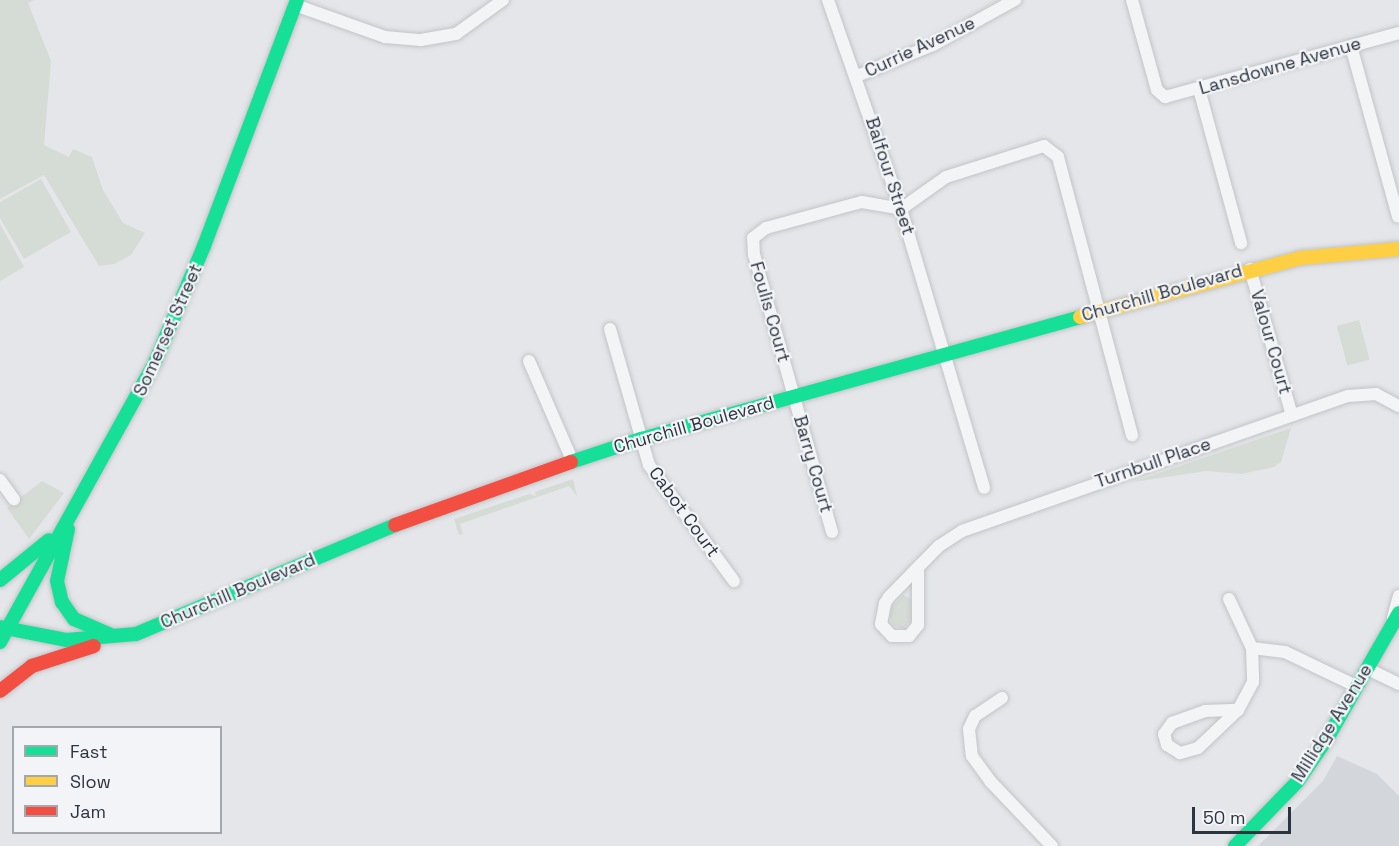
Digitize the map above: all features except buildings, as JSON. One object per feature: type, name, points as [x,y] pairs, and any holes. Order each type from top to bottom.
[{"type":"street","points":[[296,2],[385,37],[421,40],[456,34],[503,0]]},
{"type":"street","name":"Balfour Street","points":[[828,0],[857,76],[901,209],[984,488]]},
{"type":"street","name":"Currie Avenue","points":[[857,76],[933,45],[1015,0]]},
{"type":"street","name":"Lansdowne Avenue","points":[[1132,0],[1162,96],[1198,89],[1399,33]]},
{"type":"street","name":"Somerset Street","points":[[0,642],[3,628],[73,510],[155,362],[204,246],[296,2]]},
{"type":"street","points":[[1351,46],[1398,216]]},
{"type":"street","points":[[1198,89],[1241,243]]},
{"type":"street","points":[[901,209],[946,177],[1044,146],[1058,157],[1132,435]]},
{"type":"street","name":"Foulis Court","points":[[794,396],[754,255],[753,238],[766,228],[862,202],[901,209]]},
{"type":"street","name":"Churchill Boulevard","points":[[3,628],[66,640],[122,637],[439,507],[641,439],[1250,269],[1299,258],[1399,249]]},
{"type":"street","name":"Valour Court","points":[[1250,269],[1292,415]]},
{"type":"street","name":"Cabot Court","points":[[610,329],[649,465],[734,581]]},
{"type":"street","points":[[528,361],[573,462]]},
{"type":"street","name":"Turnbull Place","points":[[918,568],[918,625],[909,636],[897,637],[884,629],[882,608],[918,568],[944,542],[979,523],[1292,415],[1364,393],[1382,395],[1399,406]]},
{"type":"street","name":"Barry Court","points":[[794,396],[832,532]]},
{"type":"street","points":[[0,480],[14,499]]},
{"type":"street","points":[[73,510],[58,569],[62,602],[74,619],[87,627],[122,637]]},
{"type":"street","points":[[0,580],[60,531]]},
{"type":"street","points":[[1396,616],[1399,596]]},
{"type":"street","points":[[1229,599],[1252,648],[1253,682],[1238,710],[1198,748],[1180,753],[1167,745],[1164,734],[1172,723],[1205,711],[1238,710]]},
{"type":"street","name":"Millidge Avenue","points":[[1235,846],[1298,781],[1358,687],[1396,616]]},
{"type":"street","points":[[0,691],[32,666],[122,637]]},
{"type":"street","points":[[1252,648],[1285,652],[1358,687]]},
{"type":"street","points":[[1368,669],[1399,684]]},
{"type":"street","points":[[1002,698],[975,716],[969,729],[972,756],[990,781],[1052,846]]},
{"type":"shaded area","points":[[0,0],[34,0],[28,3],[51,61],[44,145],[69,157],[73,149],[92,157],[103,190],[123,223],[145,233],[131,255],[114,264],[99,266],[44,175],[0,199]]},
{"type":"shaded area","points":[[41,179],[71,232],[24,259],[0,218],[0,202]]},
{"type":"shaded area","points":[[0,224],[24,267],[0,281]]},
{"type":"shaded area","points":[[1359,320],[1370,360],[1347,366],[1337,326]]},
{"type":"shaded area","points":[[1291,428],[1281,462],[1274,467],[1241,474],[1206,471],[1133,482]]},
{"type":"shaded area","points":[[573,479],[577,496],[569,486],[460,524],[463,534],[459,535],[454,519],[529,494],[536,496],[535,492]]},
{"type":"shaded area","points":[[42,481],[64,493],[29,539],[7,508]]},
{"type":"shaded area","points":[[903,595],[911,599],[913,618],[903,629],[893,625],[890,616],[892,607]]},
{"type":"shaded area","points":[[1337,756],[1377,774],[1399,796],[1399,846],[1258,846],[1323,781]]},
{"type":"traffic: fast","points":[[0,642],[155,362],[204,246],[297,0]]},
{"type":"traffic: fast","points":[[571,462],[641,439],[1080,317]]},
{"type":"traffic: fast","points":[[0,627],[66,640],[136,634],[395,525]]},
{"type":"traffic: fast","points":[[68,529],[57,581],[62,602],[74,619],[111,635]]},
{"type":"traffic: fast","points":[[0,580],[49,540]]},
{"type":"traffic: fast","points":[[1235,846],[1298,781],[1328,737],[1399,613]]},
{"type":"traffic: slow","points":[[1080,317],[1300,258],[1399,249]]},
{"type":"traffic: jam","points":[[395,525],[571,462]]},
{"type":"traffic: jam","points":[[0,691],[32,666],[94,646]]}]
